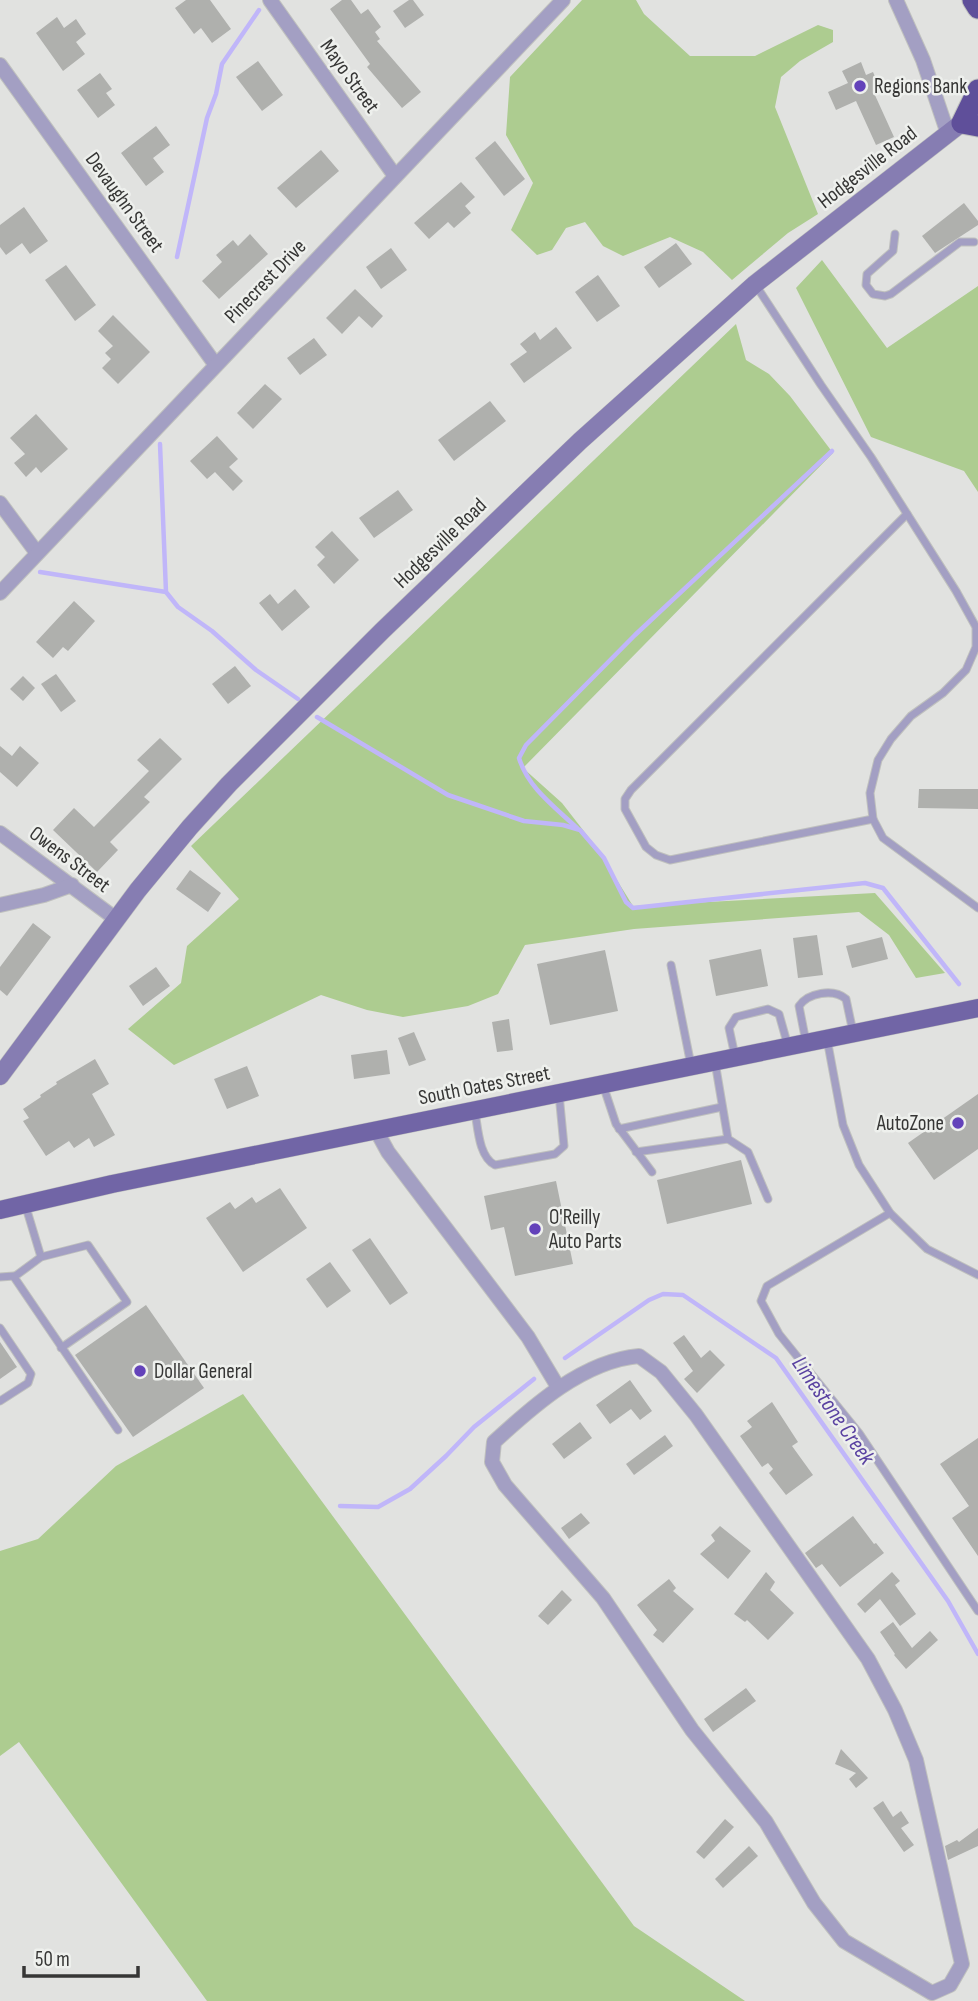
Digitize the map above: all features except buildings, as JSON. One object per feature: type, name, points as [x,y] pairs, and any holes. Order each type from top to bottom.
[{"type":"highway","points":[[973,0],[978,8]]},
{"type":"highway","points":[[966,123],[978,90]]},
{"type":"main road","name":"South Oates Street","points":[[0,1210],[112,1184],[978,1008]]},
{"type":"street","name":"Mayo Street","points":[[270,0],[395,176]]},
{"type":"street","name":"Pinecrest Drive","points":[[0,593],[563,0]]},
{"type":"street","points":[[896,0],[923,60],[966,123]]},
{"type":"street","name":"Devaughn Street","points":[[0,65],[215,364]]},
{"type":"street","name":"Hodgesville Road","points":[[0,1076],[116,919],[190,827],[323,689],[570,450],[755,284],[966,123]]},
{"type":"street","points":[[0,503],[37,554]]},
{"type":"street","name":"Owens Street","points":[[0,832],[116,919]]},
{"type":"street","points":[[0,905],[72,886]]},
{"type":"street","points":[[376,1130],[388,1152],[528,1337],[558,1387]]},
{"type":"street","points":[[639,1356],[661,1372],[696,1415],[868,1659],[895,1710],[916,1760],[962,1964],[950,1984],[933,1993],[844,1941],[814,1903],[765,1822],[692,1730],[603,1598],[505,1485],[492,1462],[494,1443],[558,1387],[619,1358],[639,1356]]},
{"type":"lane","points":[[895,234],[893,251],[867,274],[866,285],[873,294],[891,294],[960,242],[974,242]]},
{"type":"lane","points":[[755,284],[907,514],[976,627],[976,647],[966,670],[943,693],[911,716],[891,739],[878,760],[870,793],[873,819],[883,838],[978,908]]},
{"type":"lane","points":[[873,819],[670,860],[656,855],[646,847],[625,809],[625,799],[907,514]]},
{"type":"lane","points":[[671,965],[691,1066]]},
{"type":"lane","points":[[806,1042],[799,1006],[810,996],[832,993],[842,995],[846,999],[853,1033]]},
{"type":"lane","points":[[735,1057],[729,1028],[731,1023],[736,1017],[768,1009],[779,1014],[788,1046]]},
{"type":"lane","points":[[827,1038],[843,1125],[859,1165],[890,1213],[927,1249],[978,1275]]},
{"type":"lane","points":[[715,1061],[728,1139]]},
{"type":"lane","points":[[603,1084],[619,1129],[652,1172]]},
{"type":"lane","points":[[475,1110],[483,1150],[490,1163],[495,1165],[555,1154],[564,1146],[559,1093]]},
{"type":"lane","points":[[619,1129],[722,1107]]},
{"type":"lane","points":[[636,1152],[728,1139],[748,1152],[768,1199]]},
{"type":"lane","points":[[25,1205],[41,1257]]},
{"type":"lane","points":[[890,1213],[767,1286],[761,1301],[779,1334],[859,1433],[978,1611]]},
{"type":"lane","points":[[0,1277],[14,1276],[41,1257],[88,1245],[127,1300],[61,1348]]},
{"type":"lane","points":[[14,1276],[118,1430]]},
{"type":"lane","points":[[0,1328],[31,1374],[28,1383],[0,1401]]},
{"type":"green space","points":[[582,0],[636,0],[644,14],[690,56],[755,56],[818,25],[833,30],[833,42],[800,61],[781,77],[775,107],[818,214],[788,233],[732,280],[703,252],[670,237],[623,256],[603,246],[585,222],[566,228],[552,250],[537,255],[511,230],[533,183],[506,135],[510,77]]},
{"type":"green space","points":[[822,260],[887,348],[978,286],[978,492],[964,471],[871,437],[796,288]]},
{"type":"green space","points":[[736,324],[746,360],[769,374],[790,396],[833,453],[523,768],[562,803],[597,848],[633,906],[875,893],[945,973],[916,978],[889,935],[859,912],[634,929],[525,945],[498,994],[468,1006],[403,1017],[367,1010],[321,995],[174,1065],[128,1029],[181,983],[187,946],[239,899],[191,846]]},
{"type":"green space","points":[[243,1394],[634,1926],[745,2001],[207,2001],[19,1742],[0,1756],[0,1551],[38,1539],[116,1466]]},
{"type":"waterway","points":[[177,257],[207,118],[216,94],[222,64],[259,10]]},
{"type":"waterway","points":[[160,444],[166,592],[178,607],[212,631],[256,670],[298,699]]},
{"type":"waterway","points":[[577,828],[529,779],[519,758],[526,745],[635,635],[832,451]]},
{"type":"waterway","points":[[40,572],[166,592]]},
{"type":"waterway","points":[[317,717],[448,795],[524,821],[563,825],[580,830],[604,858],[626,902],[633,908],[865,883],[883,888],[959,984]]},
{"type":"waterway","name":"Limestone Creek","points":[[565,1358],[649,1300],[663,1294],[683,1295],[776,1358],[948,1601],[978,1654]]},
{"type":"waterway","name":"Limestone Creek","points":[[340,1506],[378,1507],[410,1489],[474,1427],[534,1379]]},
{"type":"place","name":"Regions Bank","points":[[860,86]]},
{"type":"place","name":"AutoZone","points":[[958,1123]]},
{"type":"place","name":"O'Reilly Auto Parts","points":[[535,1229]]},
{"type":"place","name":"Dollar General","points":[[140,1371]]}]
